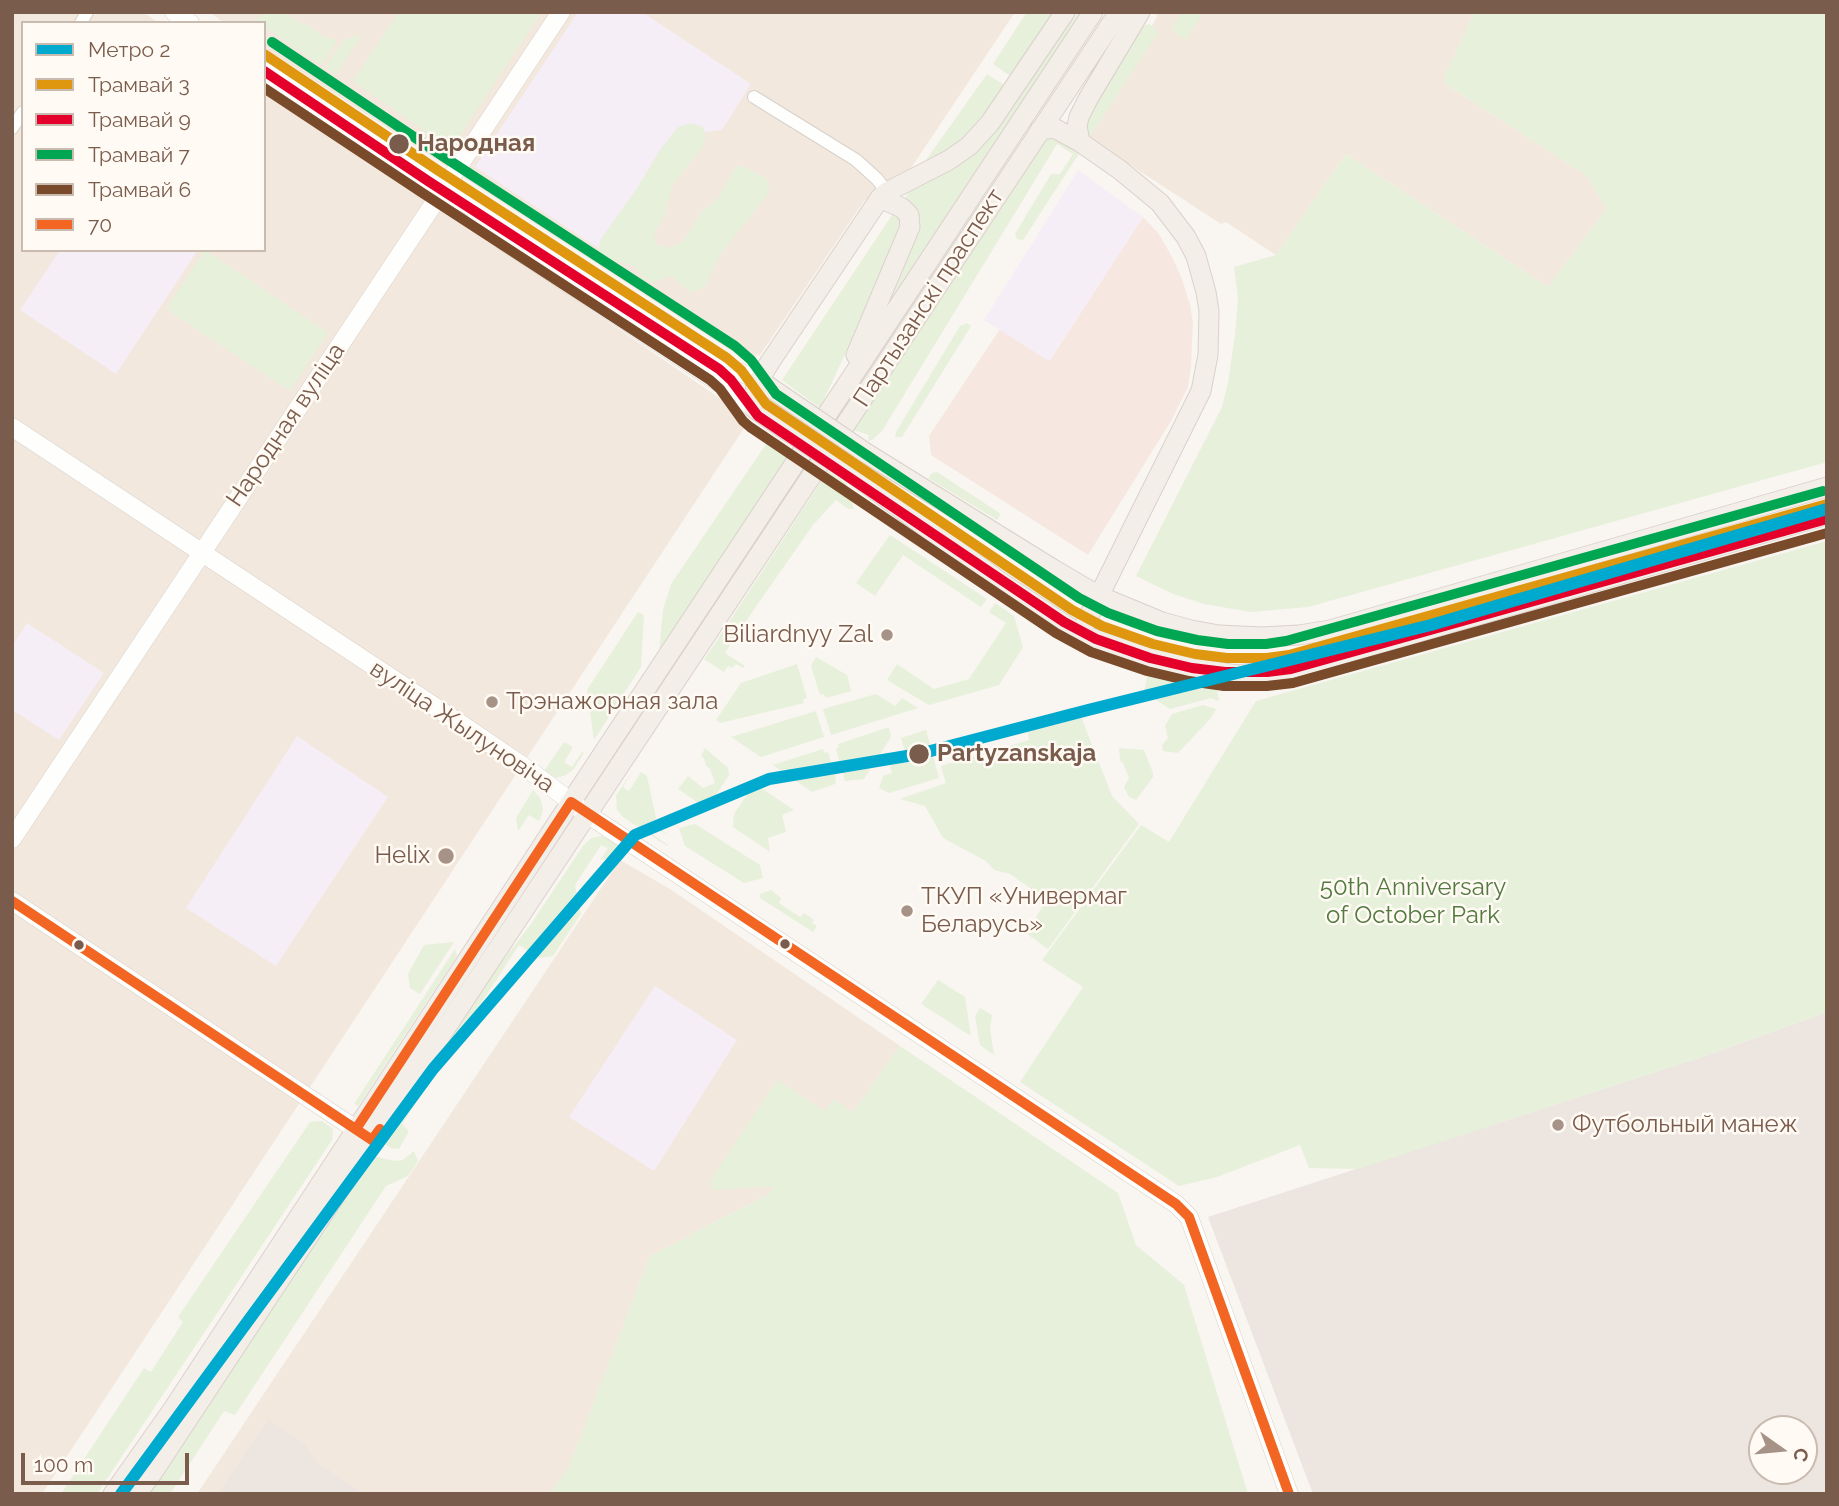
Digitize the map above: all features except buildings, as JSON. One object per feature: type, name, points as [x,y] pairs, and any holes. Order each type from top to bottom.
[{"type":"main road","points":[[1065,12],[989,123],[969,146],[949,160],[883,195],[759,380],[755,390],[754,408],[852,473],[1028,601],[1080,634],[1140,655],[1237,675],[1290,669],[1827,515]]},
{"type":"main road","name":"Партызанскі праспект","points":[[137,1494],[571,802],[1093,12]]},
{"type":"main road","name":"Партызанскі праспект","points":[[113,1494],[587,814],[1119,12]]},
{"type":"main road","points":[[1080,142],[1077,126],[1079,117],[1140,12]]},
{"type":"main road","points":[[1040,130],[1054,128],[1080,142],[1120,170],[1160,204],[1186,237],[1200,269],[1210,327],[1201,391],[1080,634]]},
{"type":"main road","points":[[834,405],[910,227],[909,215],[883,195]]},
{"type":"main road","points":[[759,380],[870,455],[1099,596],[1162,622],[1219,635],[1262,637],[1330,630],[1827,487]]},
{"type":"main road","points":[[869,485],[870,455]]},
{"type":"street","name":"Народная вуліца","points":[[12,839],[202,552],[448,193],[561,12]]},
{"type":"street","points":[[266,72],[448,193],[512,228],[716,363],[759,380]]},
{"type":"street","points":[[754,97],[856,160],[877,179],[883,195]]},
{"type":"street","points":[[448,193],[505,242],[729,388],[754,408]]},
{"type":"street","name":"вуліца Жылуновіча","points":[[12,427],[533,773],[587,814],[1176,1204],[1189,1217],[1289,1494]]},
{"type":"street","points":[[12,901],[364,1135]]},
{"type":"shaded area","points":[[12,12],[143,12],[156,21],[21,21],[21,252],[266,252],[266,93],[430,200],[750,419],[42,1494],[12,1494]]},
{"type":"shaded area","points":[[209,12],[1015,12],[909,171],[864,201],[760,355],[741,357],[266,49],[266,21],[222,21]]},
{"type":"shaded area","points":[[578,12],[642,12],[751,84],[722,130],[690,134],[612,257],[475,167]]},
{"type":"shaded area","points":[[1156,12],[1475,12],[1444,77],[1444,83],[1587,176],[1605,206],[1605,211],[1548,287],[1346,154],[1276,255],[1226,222],[1221,224],[1089,138],[1096,102],[1133,45],[1130,41],[1145,25],[1152,26],[1157,17]]},
{"type":"shaded area","points":[[1078,170],[1143,217],[1049,361],[984,320]]},
{"type":"shaded area","points":[[1143,217],[1159,234],[1172,257],[1190,305],[1193,323],[1188,387],[1171,421],[1088,555],[931,455],[929,436],[1000,329],[1050,360]]},
{"type":"shaded area","points":[[59,252],[197,252],[116,374],[20,310]]},
{"type":"shaded area","points":[[27,623],[104,673],[59,740],[12,710],[12,646]]},
{"type":"shaded area","points":[[297,736],[388,797],[276,966],[186,908]]},
{"type":"shaded area","points":[[620,860],[670,889],[900,1046],[853,1113],[833,1100],[769,1194],[650,1256],[568,1470],[549,1494],[197,1494]]},
{"type":"shaded area","points":[[655,986],[737,1040],[654,1171],[569,1117]]},
{"type":"shaded area","points":[[1827,1012],[1827,1494],[1313,1494],[1208,1217],[1705,1056]]},
{"type":"shaded area","points":[[268,1420],[304,1443],[315,1461],[364,1494],[218,1494]]},
{"type":"green space","points":[[263,12],[284,12],[326,38],[336,39],[336,43],[321,65],[266,28],[266,21],[256,21]]},
{"type":"green space","points":[[399,12],[542,12],[451,149],[353,81]]},
{"type":"green space","points":[[1027,12],[1059,12],[1016,80],[993,64]]},
{"type":"green space","points":[[1078,12],[1086,12],[887,305],[918,231],[904,200],[909,191],[988,137]]},
{"type":"green space","points":[[1182,12],[1204,12],[1186,40],[1171,30]]},
{"type":"green space","points":[[1475,12],[1827,12],[1827,462],[1308,607],[1251,612],[1204,604],[1173,594],[1136,576],[1222,407],[1235,335],[1238,298],[1234,267],[1276,255],[1346,154],[1548,287],[1605,211],[1605,206],[1587,176],[1444,83],[1444,77]]},
{"type":"green space","points":[[1149,24],[1158,33],[1089,138],[1084,123],[1133,45],[1130,41],[1139,28]]},
{"type":"green space","points":[[359,34],[361,36],[336,74],[325,67],[343,41]]},
{"type":"green space","points":[[987,74],[1009,88],[965,143],[921,167]]},
{"type":"green space","points":[[691,123],[703,127],[706,136],[701,150],[672,185],[665,213],[654,235],[656,244],[669,248],[682,242],[703,210],[718,199],[736,166],[745,167],[768,180],[769,193],[719,256],[705,287],[691,293],[672,276],[651,283],[633,265],[611,260],[598,251],[601,239],[660,150],[678,127]]},
{"type":"green space","points":[[1051,132],[1082,149],[1023,240],[1017,239],[1015,234],[1051,174],[1060,174],[1073,154],[1057,144],[882,431],[868,441],[869,435],[853,430]]},
{"type":"green space","points":[[894,212],[902,218],[899,238],[820,408],[782,380]]},
{"type":"green space","points":[[204,252],[208,252],[328,333],[290,391],[166,309]]},
{"type":"green space","points":[[967,323],[971,326],[902,437],[895,437],[960,326]]},
{"type":"green space","points":[[771,437],[793,451],[659,653],[663,610],[671,584]]},
{"type":"green space","points":[[828,471],[846,483],[854,509],[848,509],[836,500],[813,525],[725,653],[745,666],[728,666],[724,672],[704,660]]},
{"type":"green space","points":[[937,472],[1001,514],[997,520],[928,478]]},
{"type":"green space","points":[[902,520],[986,582],[983,587],[895,529]]},
{"type":"green space","points":[[890,535],[987,599],[981,607],[903,555],[875,596],[856,583]]},
{"type":"green space","name":"50th Anniversary of October Park","points":[[1827,541],[1827,1012],[1705,1056],[1358,1169],[1309,1168],[1300,1145],[1217,1177],[1179,1186],[1020,1082],[1083,987],[1042,960],[1141,825],[1169,842],[1256,701]]},
{"type":"green space","points":[[995,603],[1014,616],[1023,647],[999,685],[929,705],[887,680],[897,664],[934,689],[969,679],[1006,623],[989,612]]},
{"type":"green space","points":[[638,612],[644,615],[641,667],[594,740],[587,690]]},
{"type":"green space","points":[[816,657],[847,675],[851,691],[826,698],[824,694],[820,695],[811,666]]},
{"type":"green space","points":[[797,664],[807,698],[803,700],[804,703],[720,723],[716,720],[741,683]]},
{"type":"green space","points":[[1149,669],[1205,680],[1217,690],[1219,701],[1211,698],[1170,709],[1144,692]]},
{"type":"green space","points":[[876,694],[895,706],[902,698],[918,708],[831,735],[823,709]]},
{"type":"green space","points":[[1203,705],[1216,709],[1211,718],[1178,753],[1163,751],[1162,745],[1168,738],[1165,726],[1172,714]]},
{"type":"green space","points":[[1070,708],[1080,714],[1112,796],[1139,824],[1048,949],[1026,933],[1047,900],[1010,874],[994,870],[986,861],[943,838],[925,806],[900,799],[946,783],[941,766],[1029,740],[1026,725],[1030,720]]},
{"type":"green space","points":[[816,711],[824,737],[761,757],[731,737]]},
{"type":"green space","points":[[889,727],[891,737],[864,779],[845,781],[836,749],[838,744]]},
{"type":"green space","points":[[926,730],[939,778],[889,793],[879,788],[883,776],[892,773],[890,766],[897,763],[895,755],[905,752],[901,738]]},
{"type":"green space","points":[[564,742],[573,747],[564,762],[572,767],[582,752],[584,753],[573,770],[556,778],[544,771]]},
{"type":"green space","points":[[705,748],[728,768],[729,775],[712,801],[703,806],[678,789],[688,776],[703,788],[715,783],[701,756]]},
{"type":"green space","points":[[1119,748],[1144,750],[1153,773],[1153,777],[1136,800],[1129,797],[1124,787],[1129,778],[1120,760]]},
{"type":"green space","points":[[823,749],[824,753],[828,752],[836,778],[835,784],[812,792],[773,765]]},
{"type":"green space","points":[[634,768],[623,787],[629,791],[641,772],[647,776],[658,827],[668,835],[652,827],[649,832],[667,846],[623,817],[617,810],[616,796]]},
{"type":"green space","points":[[761,788],[794,810],[782,815],[786,832],[768,838],[770,852],[733,827],[734,814],[749,792]]},
{"type":"green space","points":[[533,790],[540,798],[542,814],[539,821],[529,815],[518,831],[516,818]]},
{"type":"green space","points":[[695,824],[760,865],[763,878],[744,883],[685,846],[679,828]]},
{"type":"green space","points":[[601,836],[628,853],[600,860],[608,848],[601,845],[575,885],[581,914],[553,956],[539,958],[519,945],[402,1124],[408,1133],[399,1149],[391,1148],[382,1142],[491,976],[531,924],[583,846],[591,838]]},
{"type":"green space","points":[[771,890],[781,898],[779,903],[800,917],[804,913],[814,920],[812,923],[817,926],[813,932],[760,898],[760,894]]},
{"type":"green space","points":[[454,942],[420,994],[410,988],[408,974],[424,945]]},
{"type":"green space","points":[[455,949],[457,956],[358,1106],[354,1104]]},
{"type":"green space","points":[[938,980],[965,997],[971,1036],[921,1004]]},
{"type":"green space","points":[[980,1008],[992,1015],[990,1029],[994,1055],[980,1045],[975,1016]]},
{"type":"green space","points":[[900,1046],[1118,1193],[1136,1245],[1184,1285],[1248,1494],[549,1494],[568,1469],[650,1256],[769,1194],[774,1186],[717,1190],[712,1188],[710,1181],[777,1080],[825,1111],[833,1099],[853,1112]]},
{"type":"green space","points":[[322,1121],[333,1129],[332,1140],[97,1494],[61,1494],[144,1368],[151,1372],[183,1322],[178,1317],[310,1122]]},
{"type":"green space","points":[[414,1151],[418,1161],[408,1176],[386,1186],[235,1415],[224,1411],[170,1494],[146,1494],[373,1156],[394,1161],[403,1160]]},
{"type":"metro line","name":"2","points":[[121,1494],[433,1069],[635,835],[769,779],[919,754],[1431,625],[1827,509]]},
{"type":"tram line","name":"7","points":[[272,42],[735,346],[751,360],[776,394],[1079,598],[1108,613],[1157,631],[1228,644],[1286,641],[1823,491]]},
{"type":"tram line","name":"3","points":[[266,55],[727,358],[741,370],[766,404],[1072,610],[1102,626],[1153,644],[1227,658],[1289,655],[1827,504]]},
{"type":"tram line","name":"9","points":[[266,72],[428,181],[719,369],[731,380],[758,416],[1064,622],[1096,639],[1150,658],[1192,668],[1225,672],[1291,669],[1827,519]]},
{"type":"tram line","name":"6","points":[[266,89],[710,380],[750,427],[1056,633],[1091,652],[1147,671],[1224,686],[1293,683],[1827,533]]},
{"type":"transit line","name":"70","points":[[356,1129],[571,802],[1176,1204],[1189,1217],[1289,1494]]},
{"type":"transit line","name":"70","points":[[12,901],[372,1140],[380,1129]]},
{"type":"place","name":"Народная","points":[[399,144]]},
{"type":"place","name":"Biliardnyy Zal","points":[[887,635]]},
{"type":"place","name":"Трэнажорная зала","points":[[492,702]]},
{"type":"place","name":"Partyzanskaja","points":[[919,754]]},
{"type":"place","name":"Helix","points":[[446,856]]},
{"type":"place","name":"ТКУП «Универмаг Беларусь»","points":[[907,911]]},
{"type":"place","name":"Футбольный манеж","points":[[1558,1125]]}]
